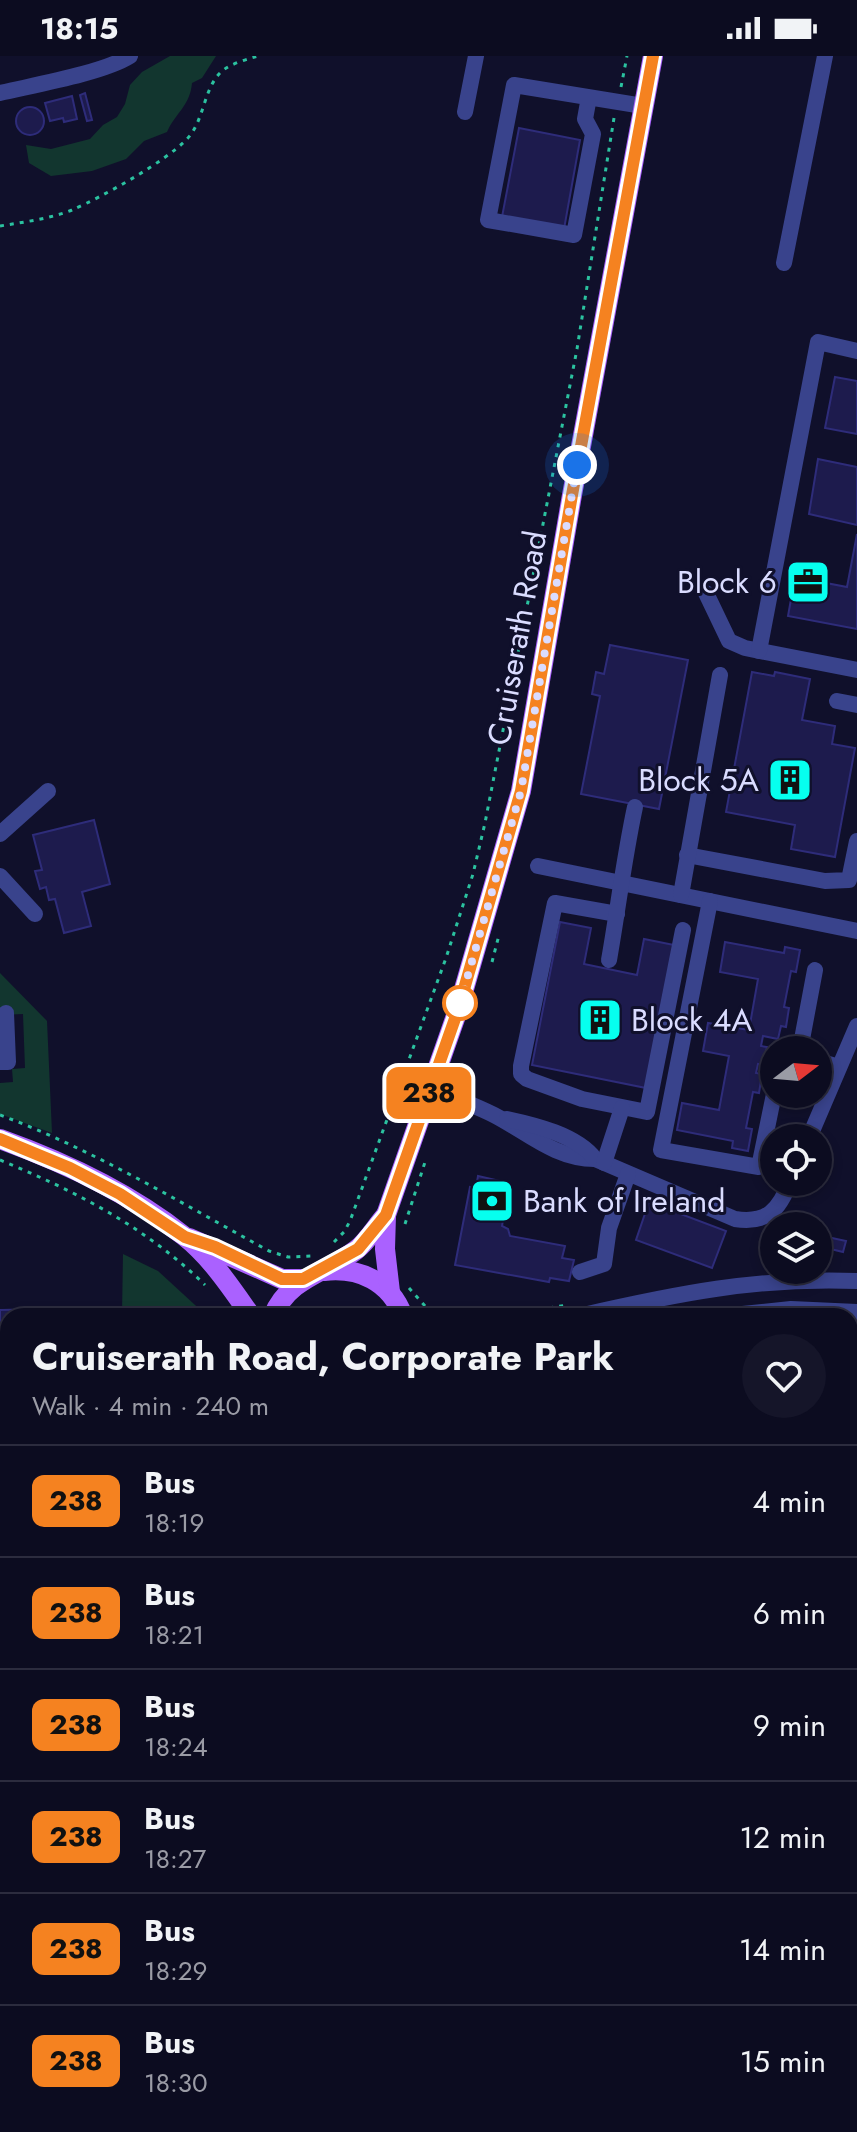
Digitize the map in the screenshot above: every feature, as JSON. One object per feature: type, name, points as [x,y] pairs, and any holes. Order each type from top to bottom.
[{"type":"main road","name":"Cruiserath Road","points":[[402,1308],[385,1249],[386,1215],[478,945],[521,791],[653,56]]},
{"type":"main road","points":[[0,1139],[70,1168],[120,1194],[185,1237],[216,1269],[245,1308]]},
{"type":"main road","name":"Cruiserath Road","points":[[277,1308],[282,1298],[312,1269],[358,1249],[386,1215]]},
{"type":"main road","points":[[185,1237],[215,1247],[282,1279],[312,1269],[342,1269],[361,1273],[377,1281],[402,1308]]},
{"type":"street","points":[[0,93],[106,66],[130,56]]},
{"type":"street","points":[[465,112],[476,56]]},
{"type":"street","points":[[784,263],[825,56]]},
{"type":"street","points":[[589,97],[585,119],[593,134],[574,235],[488,220],[514,85],[589,97],[617,102],[643,106]]},
{"type":"street","points":[[759,651],[818,342],[857,351]]},
{"type":"street","points":[[706,593],[729,641],[759,651],[857,670]]},
{"type":"street","points":[[681,895],[720,675]]},
{"type":"street","points":[[837,701],[857,705]]},
{"type":"street","points":[[0,834],[48,791]]},
{"type":"street","points":[[609,960],[635,807]]},
{"type":"street","points":[[687,855],[825,881],[849,880],[857,841]]},
{"type":"street","points":[[538,866],[857,931]]},
{"type":"street","points":[[0,876],[35,914]]},
{"type":"street","points":[[710,901],[661,1150],[759,1167],[771,1108]]},
{"type":"street","points":[[617,914],[555,903],[521,1074],[582,1099],[647,1112],[683,930]]},
{"type":"street","points":[[803,1036],[815,970]]},
{"type":"street","points":[[0,1062],[8,1062],[6,1013]]},
{"type":"street","points":[[815,1124],[857,1026]]},
{"type":"street","points":[[832,1065],[839,1067]]},
{"type":"street","points":[[431,1088],[495,1116],[530,1124],[562,1137],[589,1151],[600,1161],[724,1215],[752,1221],[768,1215],[781,1204],[784,1196]]},
{"type":"street","points":[[600,1161],[622,1108]]},
{"type":"street","points":[[580,1272],[604,1264],[609,1228],[628,1174]]},
{"type":"street","points":[[617,1308],[723,1286],[814,1279],[857,1281]]},
{"type":"path","points":[[0,226],[71,210],[164,158],[188,138],[201,117],[218,74],[227,67],[258,56]]},
{"type":"path","points":[[326,1248],[344,1232],[350,1221],[412,1055],[473,874],[506,724],[577,349],[627,56]]},
{"type":"path","points":[[0,1115],[73,1145],[269,1251],[312,1269]]},
{"type":"path","points":[[0,1160],[68,1189],[115,1214],[177,1259],[211,1291]]},
{"type":"green space","points":[[170,56],[216,56],[202,78],[192,83],[186,103],[167,132],[144,141],[126,159],[92,171],[51,176],[29,163],[26,145],[51,149],[90,139],[103,125],[117,117],[125,104],[130,85],[142,72]]},
{"type":"green space","points":[[0,973],[47,1021],[52,1133],[0,1114],[0,1083],[13,1082],[12,1069],[25,1068],[23,1014],[0,1015]]},
{"type":"green space","points":[[123,1254],[158,1271],[198,1308],[122,1308]]},
{"type":"building","points":[[85,93],[92,120],[87,121],[80,95]]},
{"type":"building","points":[[72,96],[77,119],[50,121],[45,103]]},
{"type":"building","points":[[30,107],[40,111],[44,121],[40,131],[30,135],[20,131],[16,121],[20,111]]},
{"type":"building","points":[[519,128],[580,140],[564,229],[502,217]]},
{"type":"building","points":[[835,377],[857,381],[857,434],[825,428]]},
{"type":"building","name":"Block 6","points":[[818,459],[857,467],[857,525],[809,514]]},
{"type":"building","name":"Block 6","points":[[857,534],[857,629],[788,616],[795,577],[847,587]]},
{"type":"building","points":[[610,645],[688,660],[659,809],[581,794],[600,696],[592,694],[596,672],[604,674]]},
{"type":"building","name":"Block 5A","points":[[752,672],[774,676],[775,672],[810,679],[802,720],[835,726],[832,744],[855,748],[835,857],[791,849],[795,825],[726,812]]},
{"type":"building","points":[[94,820],[110,884],[82,892],[91,926],[64,933],[55,899],[49,900],[46,887],[40,889],[35,871],[42,870],[33,835]]},
{"type":"building","name":"Block 4A","points":[[560,922],[591,928],[584,964],[637,975],[644,939],[674,945],[646,1088],[532,1065]]},
{"type":"building","points":[[725,942],[784,953],[785,947],[800,950],[796,972],[791,971],[784,1007],[789,1008],[786,1027],[781,1026],[779,1036],[760,1036],[760,1064],[756,1073],[760,1074],[760,1087],[759,1093],[753,1092],[746,1128],[752,1129],[748,1151],[732,1148],[733,1141],[677,1130],[682,1103],[719,1110],[729,1056],[703,1051],[708,1023],[749,1030],[758,979],[720,972]]},
{"type":"building","points":[[478,1176],[500,1181],[498,1189],[508,1191],[502,1226],[508,1229],[510,1236],[565,1246],[562,1258],[574,1260],[569,1281],[550,1278],[549,1282],[455,1265],[470,1187],[476,1188]]},
{"type":"building","points":[[649,1202],[726,1231],[712,1268],[636,1240]]},
{"type":"building","points":[[832,1238],[846,1241],[843,1252],[832,1249]]},
{"type":"bus line","name":"238","points":[[0,1139],[70,1168],[120,1194],[185,1237],[215,1247],[282,1279],[303,1279],[358,1249],[386,1215],[458,1010],[521,791],[653,56]]},
{"type":"place","name":"Block 6","points":[[808,582]]},
{"type":"place","name":"Block 5A","points":[[790,780]]},
{"type":"place","name":"Block 4A","points":[[600,1020]]},
{"type":"place","name":"Bank of Ireland","points":[[492,1201]]},
{"type":"route","points":[[460,1003],[521,791],[577,465]]}]
